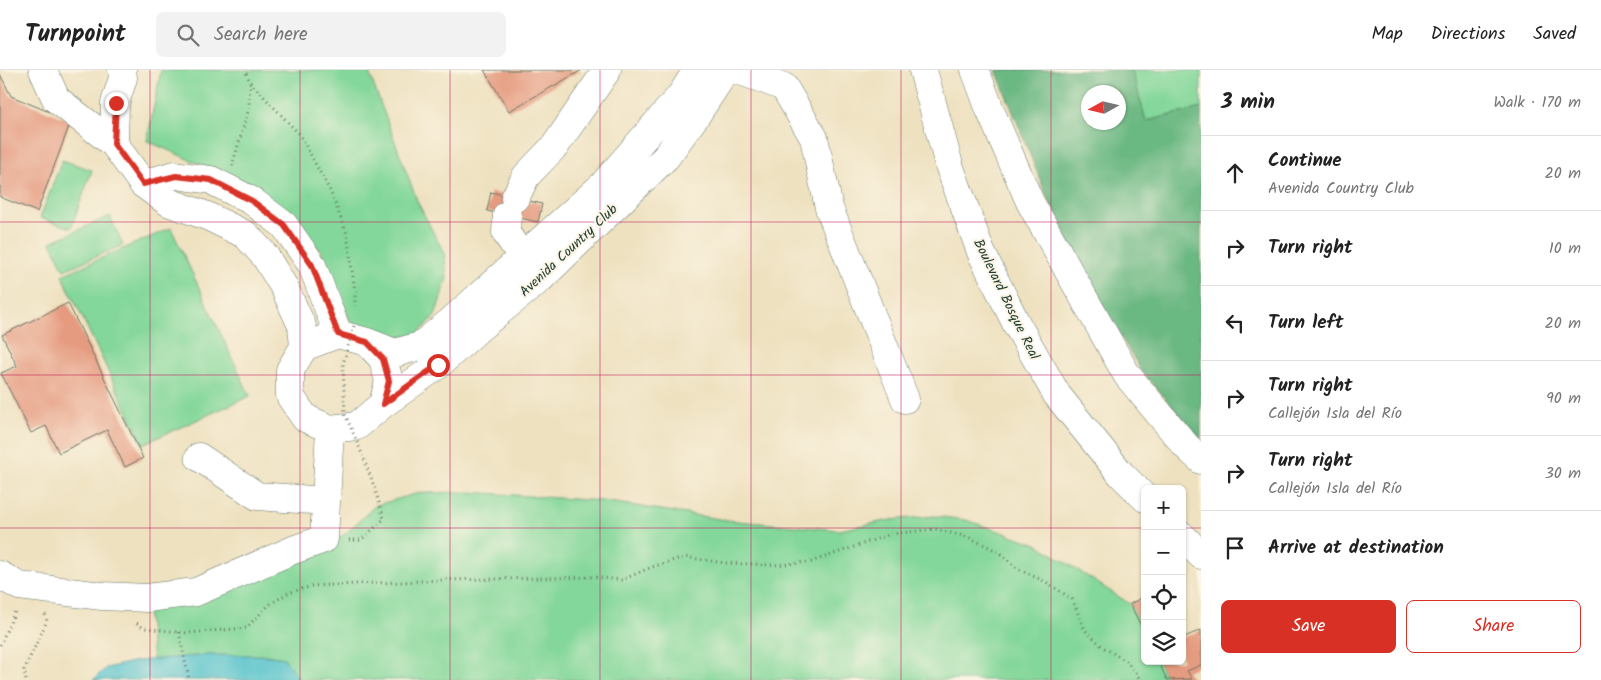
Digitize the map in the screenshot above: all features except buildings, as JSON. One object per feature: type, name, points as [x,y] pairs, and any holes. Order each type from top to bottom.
[{"type":"street","points":[[43,70],[56,100],[114,144],[143,184],[168,202],[207,216],[246,236],[265,256],[284,287],[302,326],[304,348]]},
{"type":"street","points":[[114,144],[116,103],[123,78],[122,70]]},
{"type":"street","points":[[523,258],[506,233],[511,207],[526,176],[555,146],[607,70]]},
{"type":"street","name":"Avenida Country Club","points":[[353,330],[395,353],[420,346],[523,258],[603,185],[682,94],[696,70]]},
{"type":"street","name":"Avenida Country Club","points":[[383,404],[438,365],[479,328],[540,279],[666,157],[696,118],[726,70]]},
{"type":"street","name":"Boulevard Bosque Real","points":[[923,70],[955,182],[981,252],[1016,324],[1057,395],[1121,474],[1141,494]]},
{"type":"street","points":[[975,70],[990,110],[1030,202],[1127,375],[1186,446],[1201,460]]},
{"type":"street","points":[[747,74],[784,87],[814,138],[829,208],[905,399]]},
{"type":"street","points":[[143,184],[176,176],[211,180],[252,201],[284,225],[353,330],[383,359],[389,381],[383,404],[357,426],[330,429],[305,418],[290,396],[290,370],[304,348],[353,330]]},
{"type":"street","points":[[10,580],[102,596],[147,598],[196,592],[293,550],[324,539],[330,429]]},
{"type":"street","points":[[200,457],[257,496],[326,501]]},
{"type":"street","points":[[1186,540],[1201,555]]},
{"type":"path","points":[[245,70],[250,82],[300,135],[330,191],[347,234],[355,291],[354,309]]},
{"type":"path","points":[[231,171],[249,108],[250,82]]},
{"type":"path","points":[[345,540],[360,540],[384,519],[375,488],[345,414],[343,364],[353,330]]},
{"type":"path","points":[[136,623],[144,628],[179,633],[246,628],[269,605],[288,593],[312,586],[444,580],[583,577],[622,580],[652,567],[684,558],[725,563],[775,565],[811,562],[891,534],[935,529],[968,538],[998,551],[1018,570],[1046,582],[1072,599],[1085,630],[1103,647],[1126,661],[1141,680]]},
{"type":"path","points":[[0,645],[20,601],[10,580]]},
{"type":"path","points":[[26,680],[24,670],[47,621],[44,612]]},
{"type":"path","points":[[179,633],[189,680]]},
{"type":"green space","points":[[161,70],[368,70],[418,203],[444,253],[447,278],[435,316],[418,334],[391,338],[375,337],[350,321],[324,255],[292,216],[202,165],[147,141]]},
{"type":"green space","points":[[996,70],[1132,70],[1146,121],[1201,108],[1201,439],[1142,372],[1086,278],[1045,192]]},
{"type":"green space","points":[[1132,70],[1201,70],[1201,108],[1146,121]]},
{"type":"green space","points":[[62,160],[92,170],[71,228],[40,218]]},
{"type":"green space","points":[[110,216],[123,245],[64,270],[51,242]]},
{"type":"green space","points":[[171,228],[250,396],[143,444],[62,275]]},
{"type":"green space","points":[[470,492],[603,501],[726,520],[839,530],[890,520],[935,516],[966,520],[1037,544],[1130,604],[1141,626],[1141,665],[1160,665],[1167,680],[299,680],[284,658],[266,655],[208,655],[153,660],[147,610],[323,550],[346,533],[376,505],[419,493]]},
{"type":"water","points":[[208,655],[256,655],[284,658],[299,680],[93,680],[106,668],[136,661]]},
{"type":"route","points":[[116,103],[114,144],[143,184],[176,176],[211,180],[252,201],[284,225],[312,265],[338,334],[367,342],[383,359],[389,381],[383,404],[438,365]]}]
